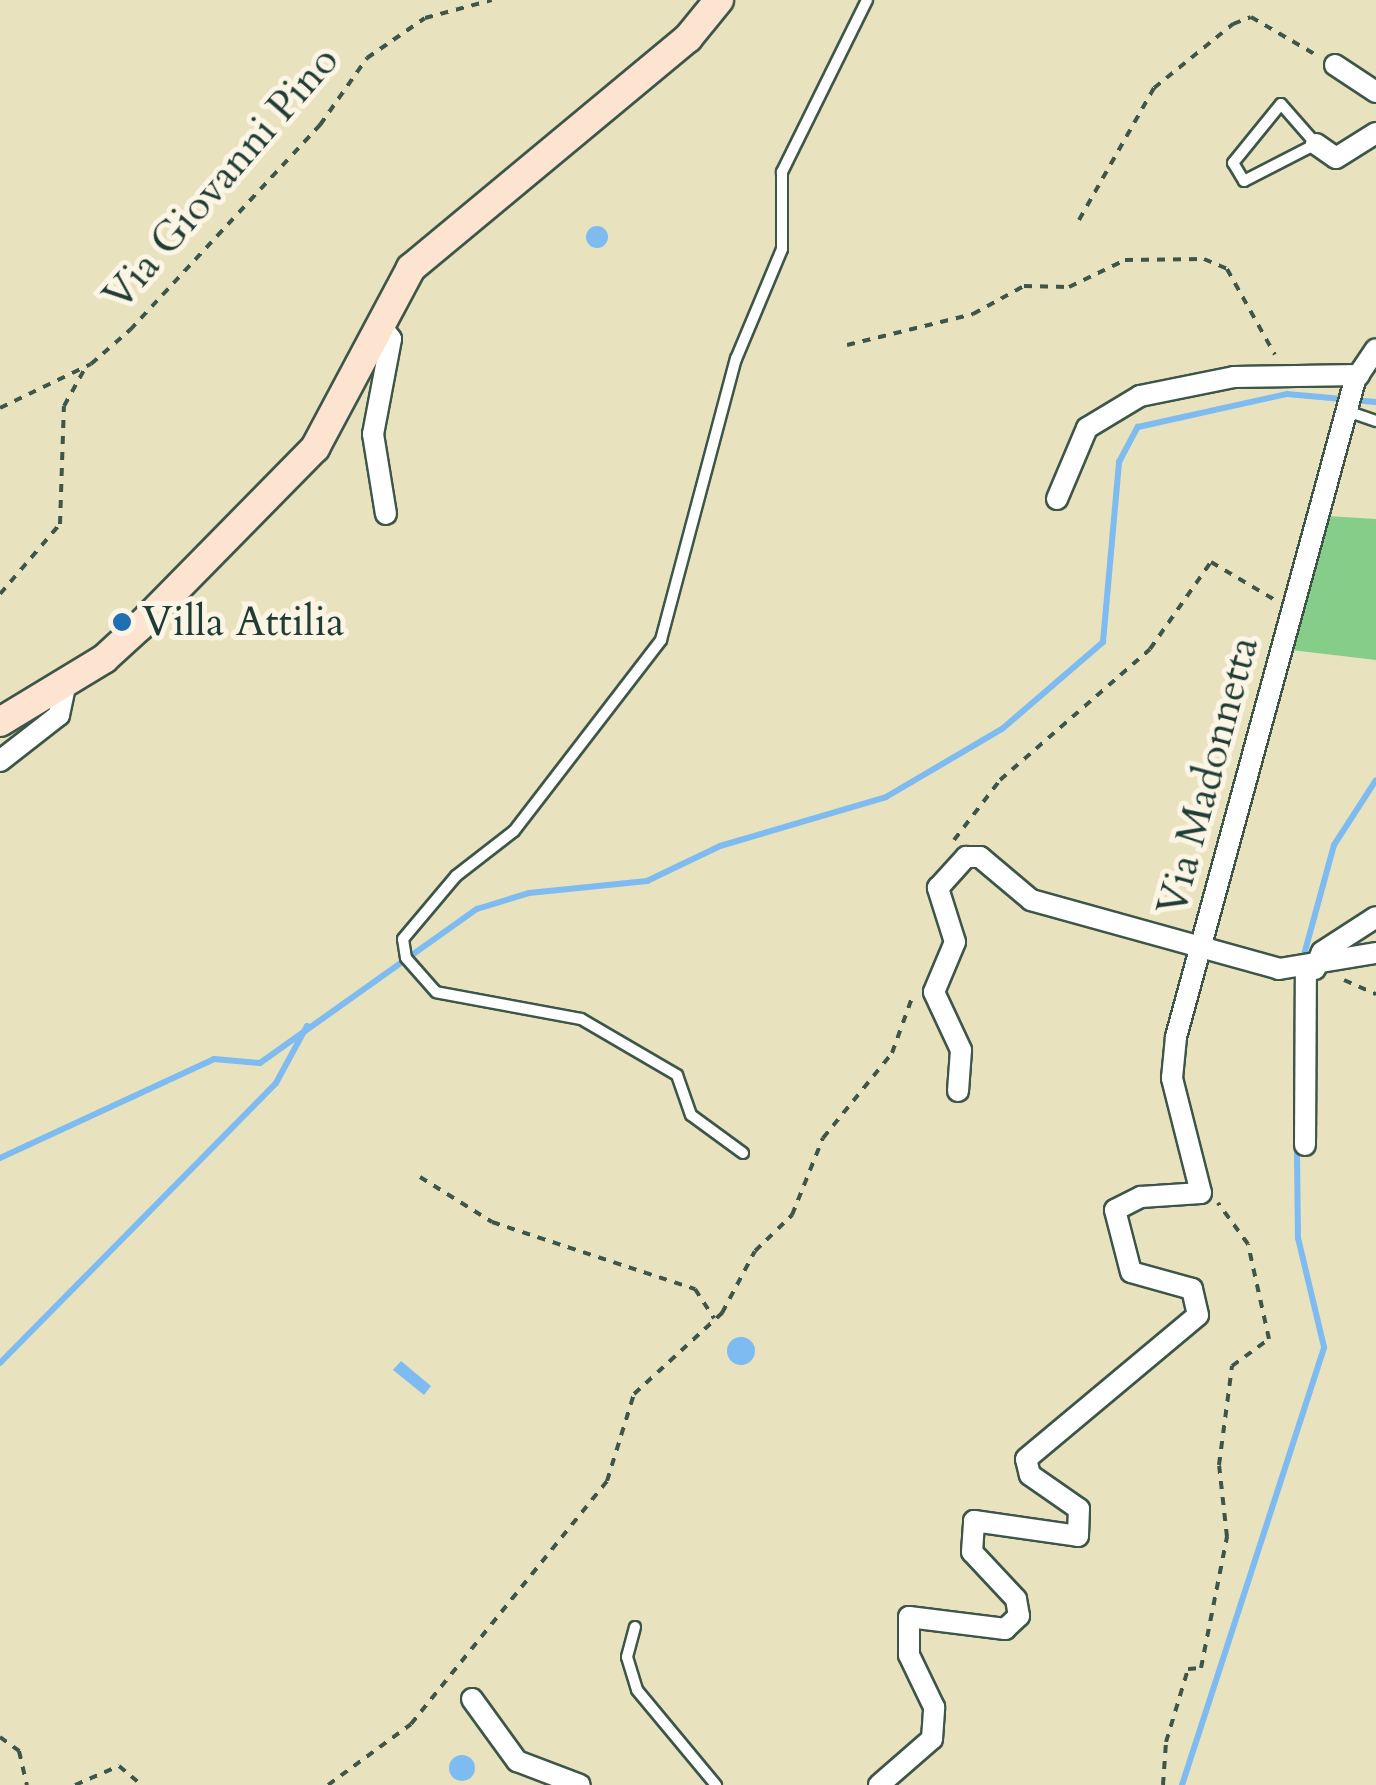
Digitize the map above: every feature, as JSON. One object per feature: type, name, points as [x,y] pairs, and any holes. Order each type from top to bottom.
[{"type":"street","points":[[0,722],[65,686],[140,626],[315,448],[380,324],[439,240],[688,38],[719,0]]},
{"type":"street","points":[[1335,65],[1376,92]]},
{"type":"street","points":[[1316,144],[1336,158],[1376,133]]},
{"type":"street","points":[[380,324],[391,339],[373,434],[386,514]]},
{"type":"street","name":"Via Madonnetta","points":[[1201,1193],[1172,1068],[1200,946],[1347,411],[1357,378],[1376,349]]},
{"type":"street","points":[[1057,499],[1086,428],[1140,396],[1292,374],[1357,378]]},
{"type":"street","points":[[0,761],[59,715],[65,686]]},
{"type":"street","points":[[958,1091],[961,1050],[934,992],[955,942],[938,888],[966,857],[980,856],[1031,900],[1200,946],[1317,972],[1376,953]]},
{"type":"street","points":[[1306,1145],[1317,972],[1322,952],[1376,917]]},
{"type":"street","points":[[878,1785],[926,1748],[934,1723],[909,1655],[909,1617],[1005,1629],[1017,1622],[1016,1599],[972,1552],[974,1521],[1078,1536],[1078,1508],[1030,1474],[1026,1460],[1198,1315],[1192,1289],[1130,1272],[1114,1210],[1141,1197],[1201,1193]]},
{"type":"street","points":[[472,1699],[518,1761],[580,1785]]},
{"type":"lane","points":[[743,1153],[724,1148],[691,1115],[677,1075],[601,1027],[538,1005],[436,992],[406,958],[404,940],[456,876],[514,831],[661,640],[736,360],[782,249],[782,172],[867,0]]},
{"type":"lane","points":[[1281,104],[1316,144],[1244,181],[1233,163],[1281,104]]},
{"type":"lane","points":[[1347,411],[1376,421]]},
{"type":"lane","points":[[636,1627],[628,1657],[637,1690],[716,1785]]},
{"type":"path","name":"Via Giovanni Pino","points":[[0,408],[91,364],[320,125],[367,58],[425,18],[492,0]]},
{"type":"path","points":[[1079,220],[1154,88],[1233,24],[1251,16],[1335,65]]},
{"type":"path","points":[[846,345],[973,314],[1024,286],[1069,287],[1126,260],[1204,259],[1226,269],[1265,344],[1292,374]]},
{"type":"path","points":[[0,594],[60,524],[64,406],[91,364]]},
{"type":"path","points":[[951,844],[1000,780],[1150,649],[1211,562],[1292,610]]},
{"type":"path","points":[[1317,972],[1376,994]]},
{"type":"path","points":[[328,1785],[411,1724],[517,1602],[561,1529],[619,1463],[622,1415],[634,1394],[714,1318],[755,1251],[801,1202],[823,1138],[892,1053],[920,980]]},
{"type":"path","points":[[420,1177],[492,1222],[696,1289],[714,1318]]},
{"type":"path","points":[[1163,1785],[1166,1742],[1188,1669],[1202,1668],[1227,1537],[1219,1464],[1232,1366],[1269,1339],[1248,1244],[1201,1193]]},
{"type":"path","points":[[0,1736],[19,1751],[27,1785]]},
{"type":"path","points":[[75,1785],[119,1766],[142,1785]]},
{"type":"green space","points":[[1327,516],[1376,519],[1376,660],[1291,650]]},
{"type":"water","points":[[597,226],[605,229],[605,245],[597,248],[589,245],[586,237],[589,229]]},
{"type":"water","points":[[741,1337],[751,1341],[755,1351],[751,1361],[741,1365],[731,1361],[727,1351],[731,1341]]},
{"type":"water","points":[[401,1361],[431,1386],[424,1395],[393,1370]]},
{"type":"water","points":[[462,1755],[471,1759],[475,1768],[471,1777],[462,1781],[453,1777],[449,1768],[453,1759]]},
{"type":"waterway","points":[[0,1158],[214,1059],[260,1063],[477,909],[529,893],[647,881],[720,846],[886,797],[1002,729],[1103,642],[1119,462],[1138,427],[1287,394],[1376,402]]},
{"type":"waterway","points":[[1302,962],[1334,845],[1376,780]]},
{"type":"waterway","points":[[0,1363],[276,1083],[307,1026]]},
{"type":"waterway","points":[[1182,1785],[1324,1347],[1298,1238],[1296,1065]]},
{"type":"place","name":"Villa Attilia","points":[[122,622]]}]
